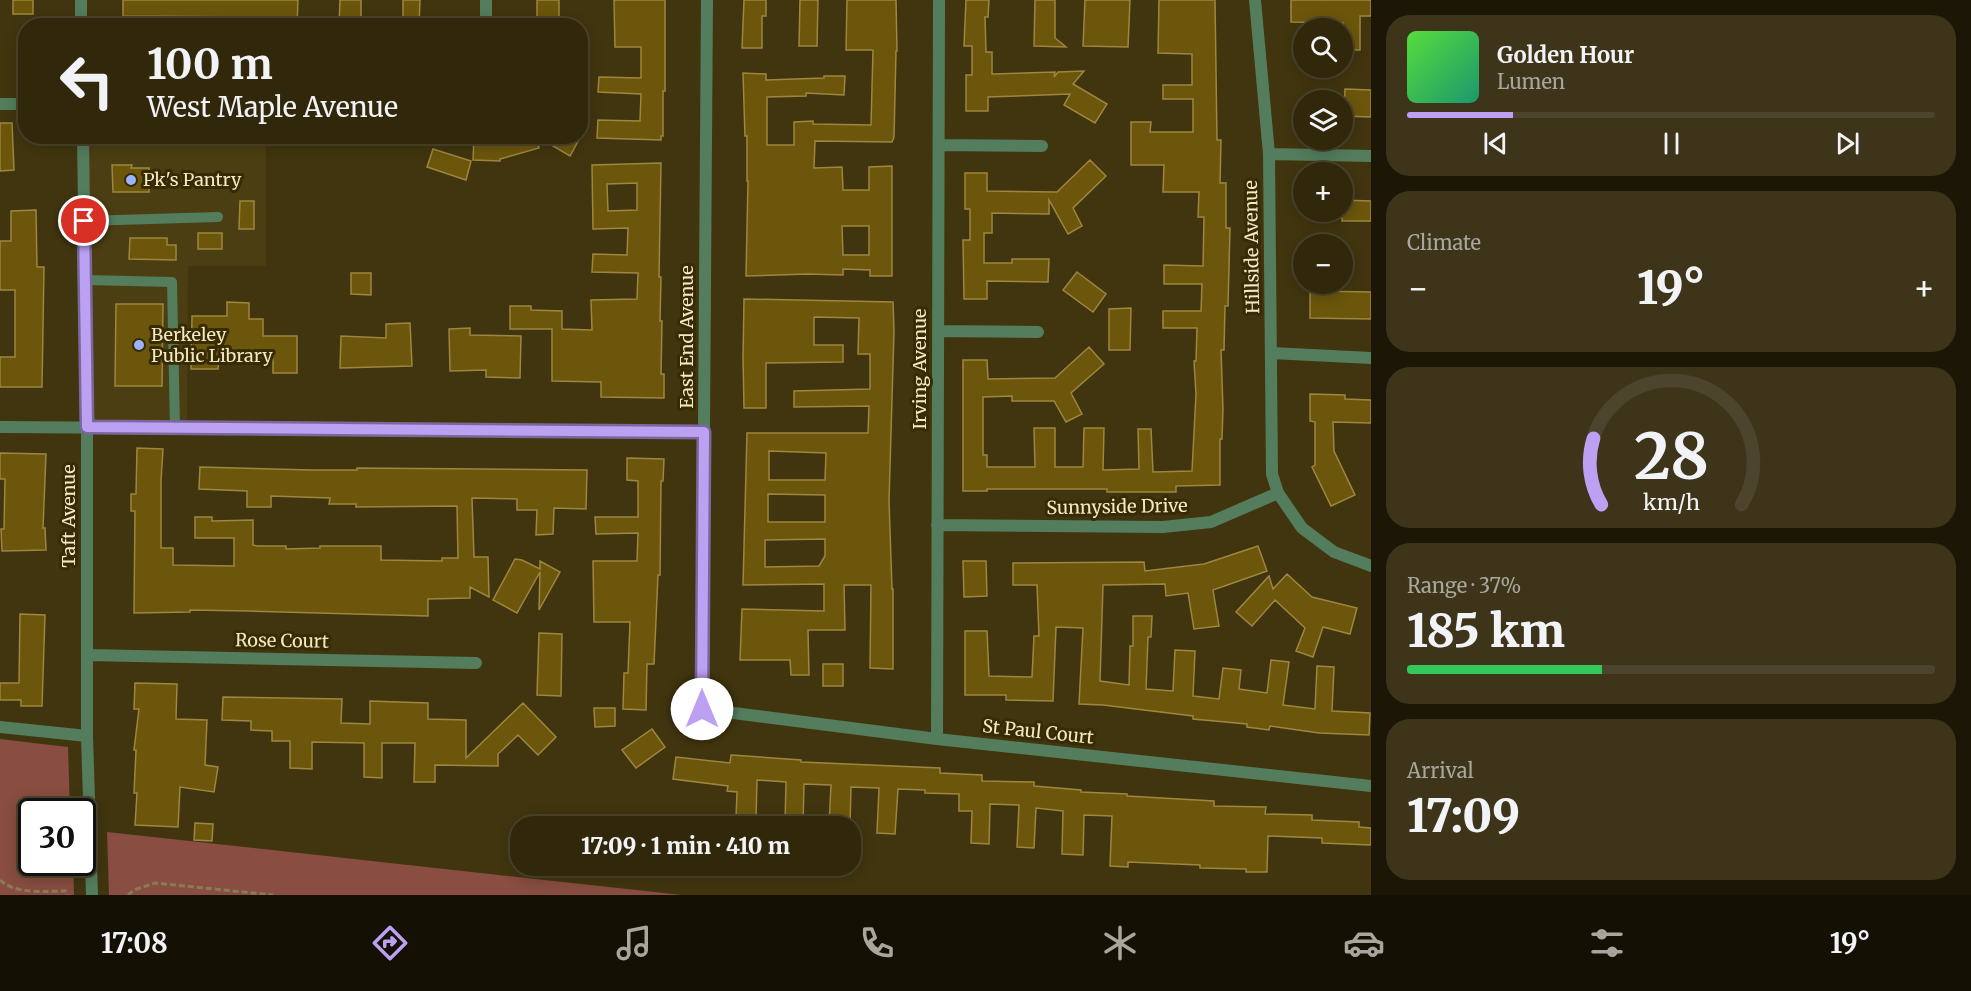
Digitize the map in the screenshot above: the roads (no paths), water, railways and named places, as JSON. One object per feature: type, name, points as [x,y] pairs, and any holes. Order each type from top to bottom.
[{"type":"street","points":[[81,0],[81,18]]},
{"type":"street","points":[[486,0],[486,18]]},
{"type":"street","name":"East End Avenue","points":[[702,709],[707,0]]},
{"type":"street","name":"Irving Avenue","points":[[937,739],[939,0]]},
{"type":"street","name":"Hillside Avenue","points":[[1255,0],[1269,154],[1272,474],[1278,493]]},
{"type":"street","points":[[0,104],[18,104]]},
{"type":"street","name":"Taft Avenue","points":[[83,144],[87,427],[87,736],[92,895]]},
{"type":"street","points":[[939,144],[1042,146]]},
{"type":"street","points":[[1269,154],[1371,156]]},
{"type":"street","points":[[938,332],[1038,332]]},
{"type":"street","points":[[1272,353],[1371,358]]},
{"type":"street","points":[[0,427],[704,432]]},
{"type":"street","points":[[1278,493],[1302,528],[1334,552],[1371,566]]},
{"type":"street","name":"Sunnyside Drive","points":[[937,525],[1163,527],[1211,522],[1278,493]]},
{"type":"street","name":"Rose Court","points":[[87,655],[476,663]]},
{"type":"street","name":"St Paul Court","points":[[702,709],[937,739],[1371,786]]},
{"type":"street","points":[[0,727],[87,736]]},
{"type":"lane","points":[[84,221],[218,217]]},
{"type":"lane","points":[[85,280],[172,282],[175,428]]},
{"type":"place","name":"Pk's Pantry","points":[[131,180]]},
{"type":"place","name":"Berkeley Public Library","points":[[139,345]]}]
